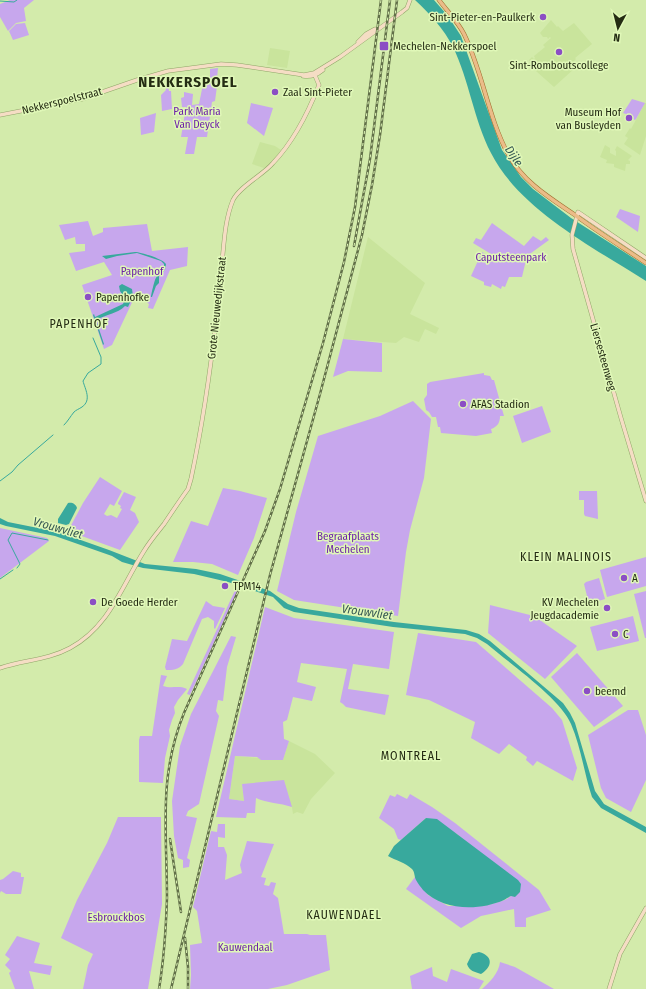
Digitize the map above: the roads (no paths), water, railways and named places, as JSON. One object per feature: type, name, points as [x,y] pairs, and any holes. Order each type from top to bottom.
[{"type":"main road","name":"Nekkerspoelstraat","points":[[0,115],[75,100],[155,75],[221,64],[304,75],[314,74],[407,8],[409,0]]},
{"type":"main road","points":[[439,0],[463,33],[476,63],[503,144],[513,162],[525,177],[536,187],[576,219],[646,263]]},
{"type":"main road","name":"Grote Nieuwedijkstraat","points":[[0,668],[15,663],[55,655],[69,649],[87,637],[108,615],[144,550],[188,489],[202,425],[212,356],[227,223],[234,200],[240,192],[274,162],[301,126],[319,85],[314,74]]},
{"type":"main road","name":"Liersesteenweg","points":[[646,258],[578,212],[572,235],[573,249],[646,501]]},
{"type":"main road","points":[[609,989],[620,954],[646,908]]},
{"type":"water","points":[[415,0],[434,0],[448,16],[461,36],[502,150],[521,177],[533,189],[571,218],[646,266],[646,281],[581,241],[560,226],[520,192],[504,173],[491,153],[485,140],[459,60],[453,47],[436,22]]},
{"type":"water","points":[[135,252],[152,256],[161,260],[166,264],[165,270],[159,276],[159,283],[156,286],[152,297],[155,279],[164,267],[164,264],[161,261],[137,253],[106,259],[102,256]]},
{"type":"water","points":[[122,284],[132,289],[133,296],[128,307],[125,306],[119,311],[96,320],[104,344],[103,345],[93,315],[94,314],[95,317],[123,304],[125,299],[119,286]]},
{"type":"water","points":[[68,503],[76,505],[77,508],[69,524],[66,525],[58,523],[58,519]]},
{"type":"water","points":[[0,518],[8,522],[58,532],[145,564],[196,569],[220,574],[270,591],[288,604],[299,608],[394,622],[466,630],[479,634],[490,641],[563,703],[575,723],[595,791],[604,804],[646,827],[646,833],[601,808],[592,797],[577,742],[571,724],[565,714],[557,704],[534,682],[487,644],[477,638],[465,634],[393,627],[294,612],[284,608],[273,597],[228,582],[194,574],[143,568],[122,562],[112,556],[55,536],[0,524]]},
{"type":"water","points":[[426,818],[437,819],[518,880],[521,884],[520,892],[515,897],[511,896],[494,904],[473,907],[451,905],[431,897],[423,890],[415,879],[414,871],[410,867],[388,856],[394,846]]},
{"type":"water","points":[[479,952],[487,956],[490,962],[485,971],[481,974],[471,970],[467,964],[472,954]]},
{"type":"waterway","points":[[0,1],[14,2],[17,0]]},
{"type":"waterway","points":[[64,425],[74,412],[82,407],[87,401],[87,394],[83,381],[88,373],[101,364],[101,357],[93,338]]},
{"type":"waterway","points":[[0,481],[53,435]]},
{"type":"waterway","points":[[17,568],[20,564],[8,540],[12,533],[48,540]]},
{"type":"waterway","points":[[0,579],[13,570]]},
{"type":"railway","points":[[159,989],[166,921],[166,804],[170,759],[184,713],[265,531],[280,489],[323,343],[344,262],[355,207],[381,0]]},
{"type":"railway","points":[[354,246],[370,159],[390,0]]},
{"type":"railway","points":[[171,989],[270,575],[362,235],[380,135],[397,0]]},
{"type":"railway","points":[[170,839],[181,912]]},
{"type":"railway","points":[[185,938],[188,967],[188,989]]},
{"type":"place","name":"Sint-Pieter-en-Paulkerk","points":[[543,17]]},
{"type":"place","name":"Mechelen-Nekkerspoel","points":[[384,46]]},
{"type":"place","name":"Sint-Romboutscollege","points":[[559,52]]},
{"type":"place","name":"Zaal Sint-Pieter","points":[[275,92]]},
{"type":"place","name":"Museum Hof van Busleyden","points":[[629,118]]},
{"type":"place","name":"Papenhofke","points":[[88,297]]},
{"type":"place","name":"AFAS Stadion","points":[[463,404]]},
{"type":"place","name":"A","points":[[624,578]]},
{"type":"place","name":"TPM14","points":[[225,586]]},
{"type":"place","name":"De Goede Herder","points":[[93,602]]},
{"type":"place","name":"KV Mechelen Jeugdacademie","points":[[607,608]]},
{"type":"place","name":"C","points":[[615,634]]},
{"type":"place","name":"beemd","points":[[587,691]]},
{"type":"district","name":"NEKKERSPOEL","points":[[188,82]]},
{"type":"district","name":"PAPENHOF","points":[[79,324]]},
{"type":"district","name":"KLEIN MALINOIS","points":[[566,557]]},
{"type":"district","name":"MONTREAL","points":[[411,756]]},
{"type":"district","name":"KAUWENDAEL","points":[[344,915]]},
{"type":"park label","name":"Park Maria Van Deyck","points":[[197,117]]},
{"type":"park label","name":"Caputsteenpark","points":[[511,257]]},
{"type":"park label","name":"Papenhof","points":[[142,271]]},
{"type":"park label","name":"Begraafplaats Mechelen","points":[[348,542]]},
{"type":"park label","name":"Esbrouckbos","points":[[116,917]]},
{"type":"park label","name":"Kauwendaal","points":[[245,947]]},
{"type":"water label","name":"Dijle","points":[[514,156]]},
{"type":"water label","name":"Vrouwvliet","points":[[58,528]]},
{"type":"water label","name":"Vrouwvliet","points":[[367,612]]}]
